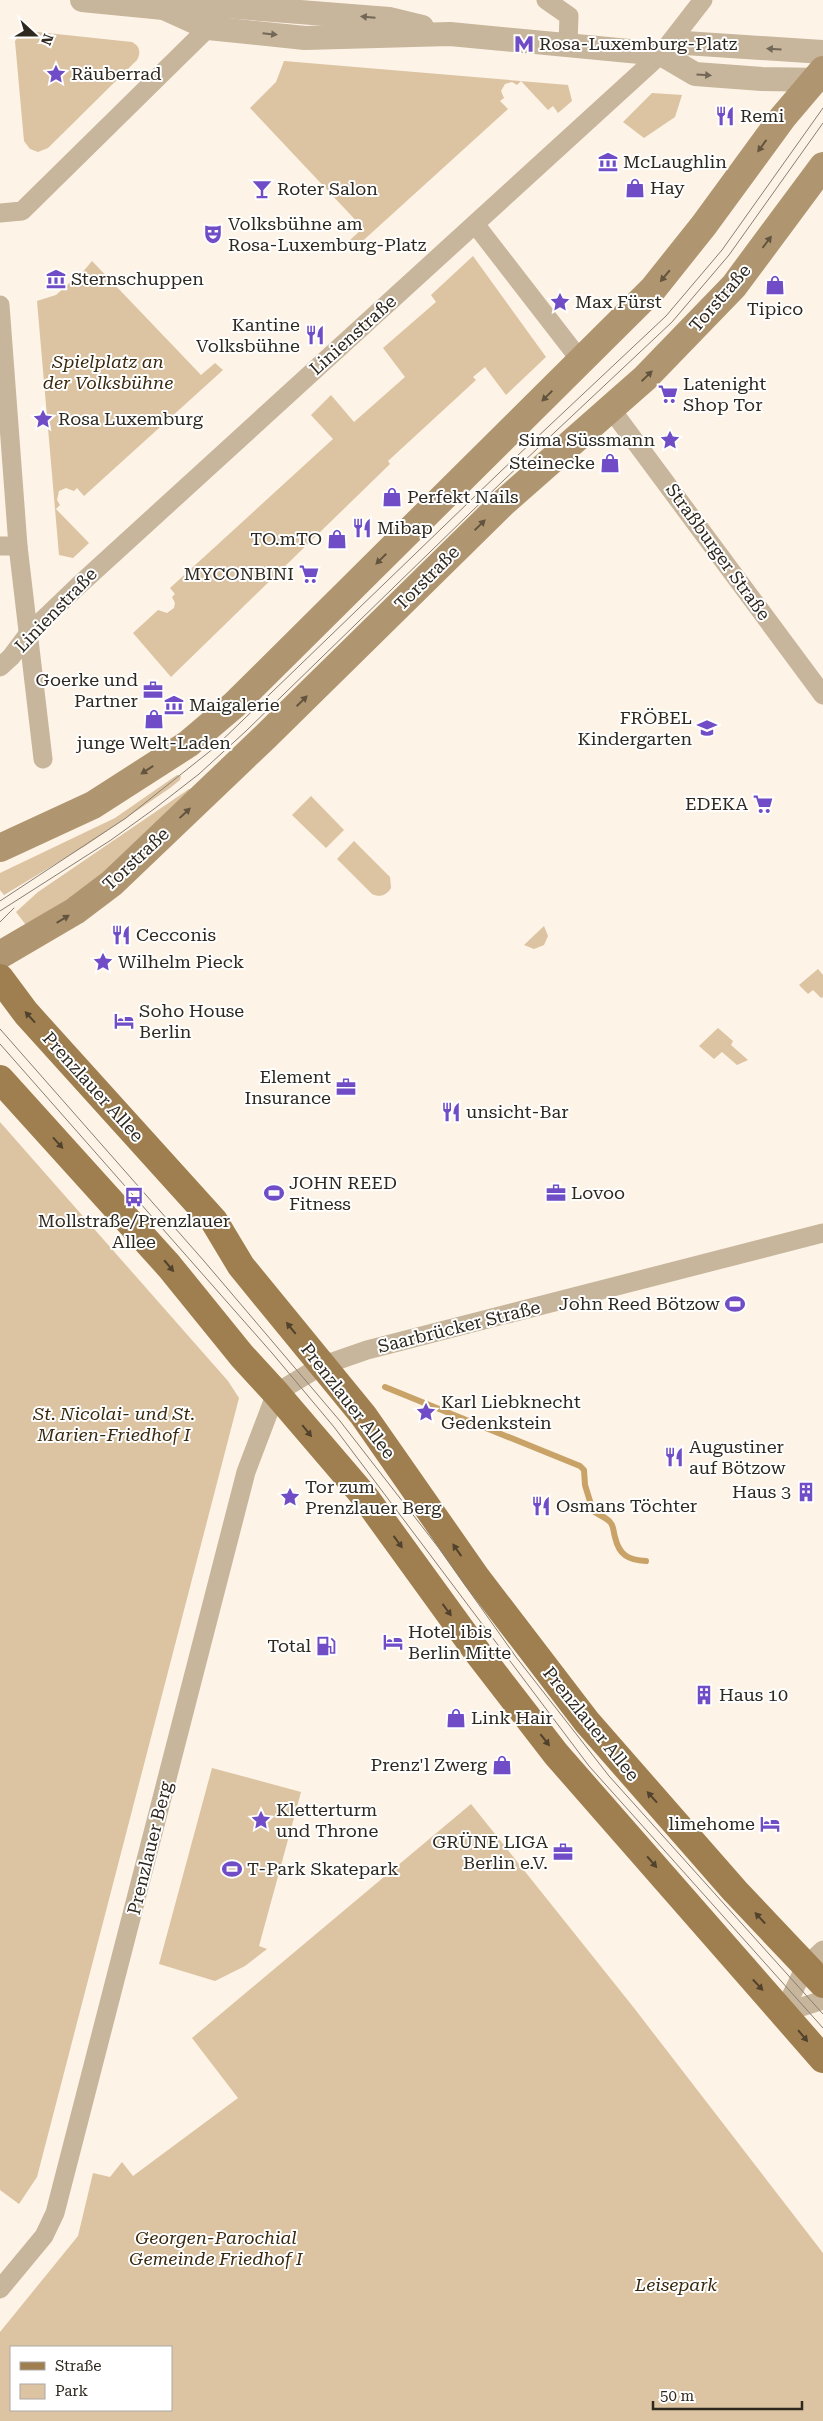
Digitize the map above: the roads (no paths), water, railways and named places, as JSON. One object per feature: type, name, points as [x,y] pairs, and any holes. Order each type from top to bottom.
[{"type":"main road","points":[[0,848],[93,805],[188,744],[234,705],[581,361],[667,273],[783,116],[820,77]]},
{"type":"main road","name":"Torstraße","points":[[0,955],[75,911],[112,883],[265,737],[503,504],[554,456],[611,409],[674,350],[734,286],[823,166]]},
{"type":"main road","name":"Prenzlauer Allee","points":[[0,978],[26,1013],[214,1221],[241,1266],[363,1416],[476,1577],[619,1761],[817,1967]]},
{"type":"main road","points":[[0,1079],[169,1266],[242,1356],[365,1497],[478,1653],[556,1754],[823,2059]]},
{"type":"street","points":[[82,0],[164,8],[199,4],[389,19],[450,34]]},
{"type":"street","points":[[546,0],[569,16],[568,44]]},
{"type":"street","name":"Linienstraße","points":[[0,667],[11,657],[29,633],[661,54],[703,0]]},
{"type":"street","points":[[164,8],[208,28],[304,38],[450,34],[661,54],[695,74],[820,77]]},
{"type":"street","points":[[0,213],[22,211],[208,28]]},
{"type":"street","points":[[661,54],[685,43],[823,52]]},
{"type":"street","points":[[475,224],[581,361]]},
{"type":"street","points":[[0,305],[9,546],[29,633],[43,759]]},
{"type":"street","name":"Straßburger Straße","points":[[611,409],[823,696]]},
{"type":"street","name":"Saarbrücker Straße","points":[[276,1393],[321,1366],[367,1350],[823,1233]]},
{"type":"street","name":"Prenzlauer Berg","points":[[0,2290],[44,2236],[56,2213],[246,1472],[276,1393]]},
{"type":"street","name":"Prenzlauer Allee","points":[[783,2012],[817,1967]]},
{"type":"street","points":[[783,2012],[823,2000]]},
{"type":"waterway","points":[[385,1387],[580,1466],[584,1470],[585,1485],[593,1511],[611,1524],[619,1548],[625,1555],[629,1558],[646,1561]]},
{"type":"tram line","points":[[0,901],[126,818],[214,748],[499,473],[666,316],[722,250],[823,108]]},
{"type":"tram line","points":[[0,911],[111,840],[154,809],[199,774],[246,731],[505,479],[672,322],[729,255],[823,123]]},
{"type":"tram line","points":[[0,922],[14,908]]},
{"type":"tram line","points":[[0,1029],[204,1261],[340,1421],[438,1547],[516,1657],[609,1776],[823,2014]]},
{"type":"tram line","points":[[0,1044],[272,1353],[334,1427],[589,1766],[823,2028]]},
{"type":"place","name":"Rosa-Luxemburg-Platz","points":[[524,44]]},
{"type":"place","name":"Räuberrad","points":[[56,74]]},
{"type":"place","name":"Remi","points":[[725,116]]},
{"type":"place","name":"McLaughlin","points":[[608,162]]},
{"type":"place","name":"Hay","points":[[635,188]]},
{"type":"place","name":"Roter Salon","points":[[262,189]]},
{"type":"place","name":"Volksbühne am Rosa-Luxemburg-Platz","points":[[213,234]]},
{"type":"place","name":"Sternschuppen","points":[[56,279]]},
{"type":"place","name":"Tipico","points":[[775,285]]},
{"type":"place","name":"Max Fürst","points":[[560,302]]},
{"type":"place","name":"Kantine Volksbühne","points":[[315,335]]},
{"type":"place","name":"Latenight Shop Tor","points":[[668,394]]},
{"type":"place","name":"Rosa Luxemburg","points":[[43,419]]},
{"type":"place","name":"Sima Süssmann","points":[[670,440]]},
{"type":"place","name":"Steinecke","points":[[610,463]]},
{"type":"place","name":"Perfekt Nails","points":[[392,497]]},
{"type":"place","name":"Mibap","points":[[362,528]]},
{"type":"place","name":"TO.mTO","points":[[337,539]]},
{"type":"place","name":"MYCONBINI","points":[[309,574]]},
{"type":"place","name":"Goerke und Partner","points":[[153,690]]},
{"type":"place","name":"Maigalerie","points":[[174,705]]},
{"type":"place","name":"junge Welt-Laden","points":[[154,719]]},
{"type":"place","name":"FRÖBEL Kindergarten","points":[[707,728]]},
{"type":"place","name":"EDEKA","points":[[763,804]]},
{"type":"place","name":"Cecconis","points":[[121,935]]},
{"type":"place","name":"Wilhelm Pieck","points":[[103,962]]},
{"type":"place","name":"Soho House Berlin","points":[[124,1021]]},
{"type":"place","name":"Element Insurance","points":[[346,1087]]},
{"type":"place","name":"unsicht-Bar","points":[[451,1112]]},
{"type":"place","name":"JOHN REED Fitness","points":[[274,1193]]},
{"type":"place","name":"Lovoo","points":[[556,1193]]},
{"type":"place","name":"Mollstraße/Prenzlauer Allee","points":[[134,1197]]},
{"type":"place","name":"John Reed Bötzow","points":[[735,1304]]},
{"type":"place","name":"Karl Liebknecht Gedenkstein","points":[[426,1412]]},
{"type":"place","name":"Augustiner auf Bötzow","points":[[674,1457]]},
{"type":"place","name":"Haus 3","points":[[806,1492]]},
{"type":"place","name":"Tor zum Prenzlauer Berg","points":[[290,1497]]},
{"type":"place","name":"Osmans Töchter","points":[[541,1506]]},
{"type":"place","name":"Hotel ibis Berlin Mitte","points":[[393,1642]]},
{"type":"place","name":"Total","points":[[326,1646]]},
{"type":"place","name":"Haus 10","points":[[704,1695]]},
{"type":"place","name":"Link Hair","points":[[456,1718]]},
{"type":"place","name":"Prenz'l Zwerg","points":[[502,1765]]},
{"type":"place","name":"Kletterturm und Throne","points":[[261,1820]]},
{"type":"place","name":"limehome","points":[[770,1824]]},
{"type":"place","name":"GRÜNE LIGA Berlin e.V.","points":[[563,1852]]},
{"type":"place","name":"T-Park Skatepark","points":[[232,1869]]},
{"type":"park label","name":"Spielplatz an der Volksbühne","points":[[108,372]]},
{"type":"park label","name":"St. Nicolai- und St. Marien-Friedhof I","points":[[114,1424]]},
{"type":"park label","name":"Georgen-Parochial Gemeinde Friedhof I","points":[[216,2248]]},
{"type":"park label","name":"Leisepark","points":[[676,2285]]}]
